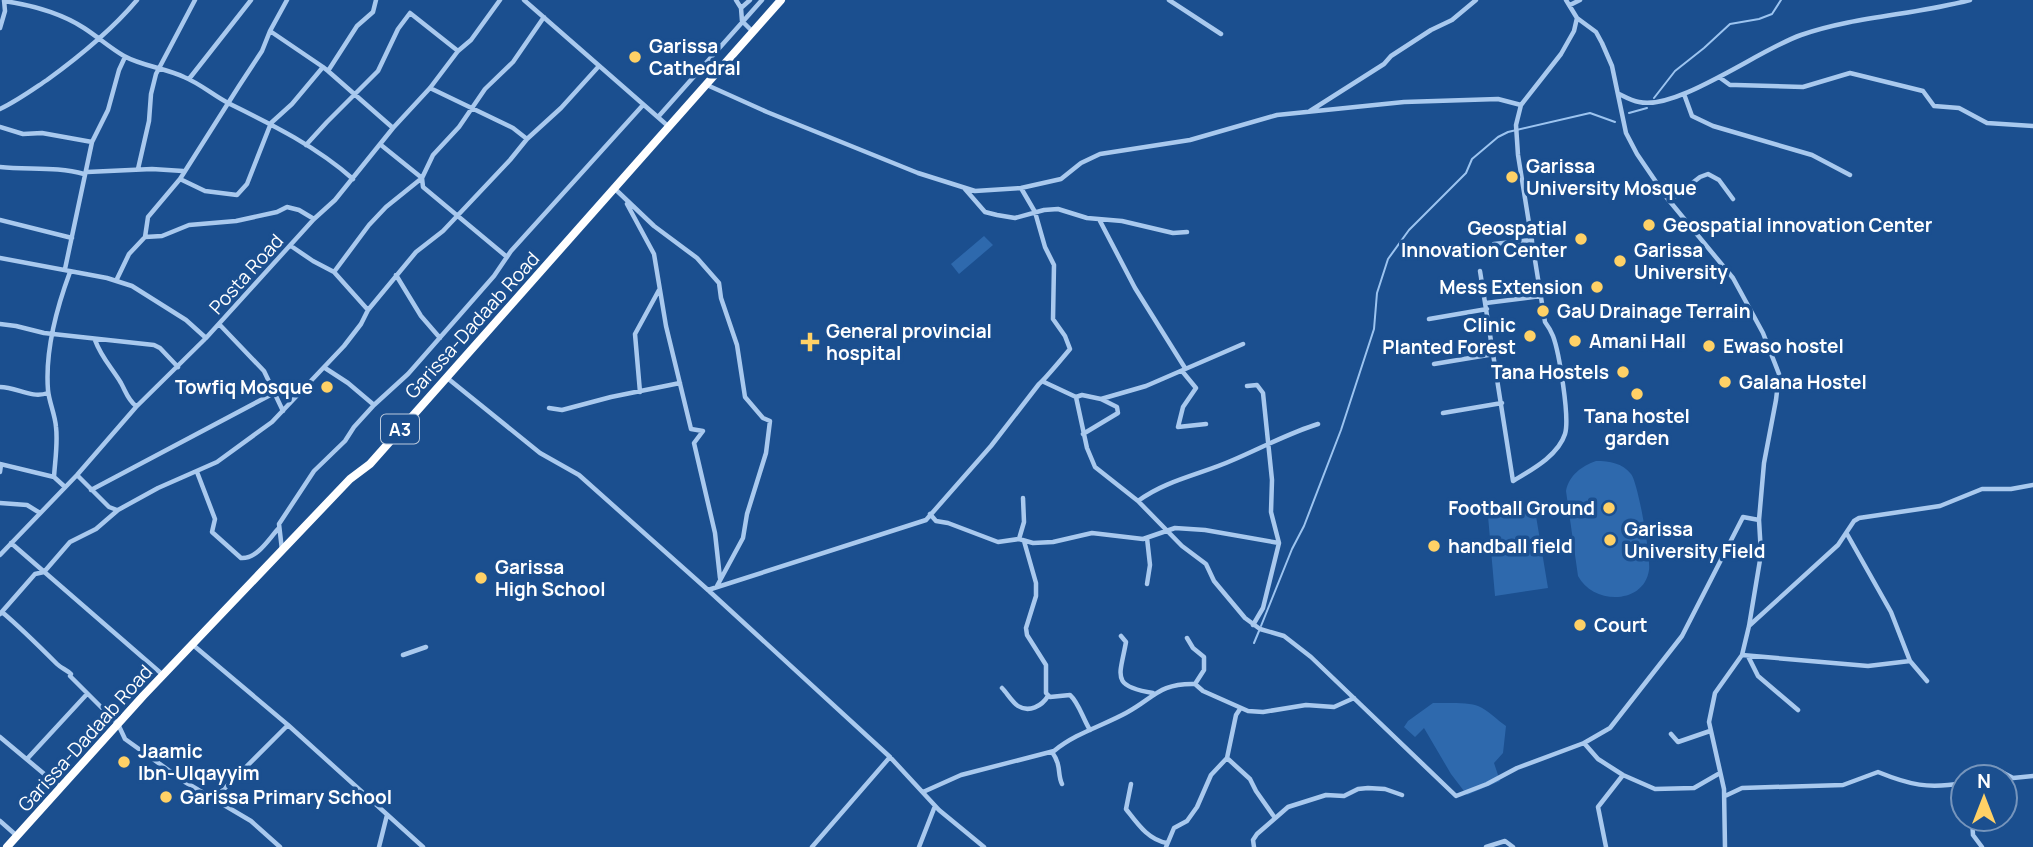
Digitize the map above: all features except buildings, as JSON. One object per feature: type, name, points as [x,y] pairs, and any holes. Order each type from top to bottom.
[{"type":"highway","name":"Garissa-Dadaab Road","points":[[7,847],[192,645],[351,479],[370,464],[781,0]]},
{"type":"street","points":[[0,27],[4,0],[31,5],[70,21],[125,57],[189,79],[228,103],[271,123],[353,179]]},
{"type":"street","points":[[0,109],[64,68],[100,39],[137,0]]},
{"type":"street","points":[[138,169],[149,121],[150,94],[160,67],[195,0]]},
{"type":"street","points":[[189,79],[251,0]]},
{"type":"street","points":[[116,281],[128,254],[145,237],[148,218],[180,179],[183,170],[262,51],[288,0]]},
{"type":"street","points":[[180,179],[205,191],[237,195],[247,184],[271,123],[325,69],[357,26],[373,12],[376,0]]},
{"type":"street","name":"Posta Road","points":[[0,555],[77,475],[136,407],[206,338],[314,219],[335,200],[458,51],[471,40],[500,0]]},
{"type":"street","points":[[524,0],[668,126]]},
{"type":"street","points":[[736,0],[741,8],[742,20],[753,32]]},
{"type":"street","points":[[741,8],[750,0]]},
{"type":"street","points":[[658,117],[762,0]]},
{"type":"street","points":[[1169,0],[1221,34]]},
{"type":"street","points":[[1309,111],[1384,64],[1391,56],[1439,25],[1452,20],[1476,0]]},
{"type":"street","points":[[1580,0],[1568,2],[1577,18],[1596,32],[1612,66],[1626,133],[1669,201],[1733,278],[1752,310],[1777,367],[1776,400],[1764,463],[1759,520],[1761,554],[1745,655],[1715,694],[1711,708],[1710,731],[1724,797],[1725,847]]},
{"type":"street","points":[[1618,94],[1639,103],[1655,103],[1684,94],[1763,51],[1825,27],[1970,0]]},
{"type":"street","points":[[306,145],[377,71],[398,29],[410,13],[458,51]]},
{"type":"street","points":[[334,272],[369,225],[386,207],[422,178],[433,155],[485,89],[513,62],[544,17]]},
{"type":"street","points":[[1480,271],[1513,481],[1542,463],[1565,433],[1565,400],[1553,337],[1545,322],[1516,125],[1521,105],[1561,54],[1574,31],[1577,18]]},
{"type":"street","points":[[270,31],[325,69],[393,128]]},
{"type":"street","points":[[54,477],[57,430],[48,393],[54,334],[92,142],[108,110],[125,57]]},
{"type":"street","points":[[280,847],[251,821],[213,800],[125,739],[118,724],[70,676],[68,670],[60,667],[34,639],[1,612],[35,574],[44,572],[71,542],[96,529],[118,510],[158,488],[217,463],[283,411],[325,368],[361,324],[368,310],[424,243],[433,240],[502,169],[527,139],[561,108],[600,66]]},
{"type":"street","points":[[1719,77],[1730,85],[1804,87],[1850,73],[1923,91],[1934,106],[1955,106],[1987,123],[2033,125]]},
{"type":"street","points":[[705,85],[918,173],[975,191],[1021,188],[1061,179],[1081,163],[1100,154],[1190,140],[1277,115],[1404,102],[1498,99],[1521,105]]},
{"type":"street","points":[[430,88],[513,128],[527,139]]},
{"type":"street","points":[[1684,94],[1692,116],[1713,126],[1812,155],[1850,175]]},
{"type":"street","points":[[197,472],[215,519],[212,532],[241,558],[250,558],[278,529],[313,471],[345,441],[374,405],[395,387],[440,338],[507,257],[643,105]]},
{"type":"street","points":[[0,127],[23,134],[42,133],[92,142]]},
{"type":"street","points":[[381,145],[422,178],[423,187],[507,257]]},
{"type":"street","points":[[0,167],[28,170],[63,169],[86,173],[138,169],[183,170]]},
{"type":"street","points":[[1669,201],[1708,174],[1719,180],[1733,198]]},
{"type":"street","points":[[613,188],[653,226],[697,258],[719,283],[721,298],[737,345],[745,397],[763,418],[770,421],[766,453],[747,514],[743,538],[717,586]]},
{"type":"street","points":[[708,590],[926,520],[1070,349],[1053,319],[1054,265],[1045,247],[1035,212],[1021,188]]},
{"type":"street","points":[[965,189],[985,212],[1014,218],[1058,209],[1100,220],[1122,221],[1173,233],[1187,232]]},
{"type":"street","points":[[625,200],[651,247],[666,326],[691,429],[703,431],[694,443],[715,533],[720,579]]},
{"type":"street","points":[[145,237],[162,236],[189,225],[236,221],[277,212],[287,207],[299,210],[314,219]]},
{"type":"street","points":[[0,220],[72,238]]},
{"type":"street","points":[[1100,220],[1135,288],[1196,388],[1183,407],[1178,426],[1206,424]]},
{"type":"street","points":[[1494,244],[1532,240]]},
{"type":"street","points":[[291,246],[320,266],[334,272],[368,310]]},
{"type":"street","points":[[0,258],[68,270],[132,286],[186,320],[206,338]]},
{"type":"street","points":[[396,275],[421,316],[440,338]]},
{"type":"street","points":[[640,392],[635,334],[660,289]]},
{"type":"street","points":[[1486,303],[1541,296]]},
{"type":"street","points":[[1429,319],[1487,309]]},
{"type":"street","points":[[0,324],[95,340],[154,345],[178,367]]},
{"type":"street","points":[[219,324],[264,371],[283,411]]},
{"type":"street","points":[[95,340],[102,356],[136,407]]},
{"type":"street","points":[[1101,399],[1146,386],[1243,344]]},
{"type":"street","points":[[1434,364],[1494,354]]},
{"type":"street","points":[[325,368],[374,405]]},
{"type":"street","points":[[445,377],[540,453],[579,475],[890,757],[934,806],[984,847]]},
{"type":"street","points":[[1044,382],[1076,397],[1082,395],[1101,399],[1117,407],[1118,413],[1083,434]]},
{"type":"street","points":[[549,408],[562,410],[680,383]]},
{"type":"street","points":[[1247,386],[1257,385],[1263,393],[1270,444],[1271,512],[1279,543],[1264,608],[1253,625]]},
{"type":"street","points":[[0,387],[38,396],[48,393]]},
{"type":"street","points":[[92,490],[276,392]]},
{"type":"street","points":[[1076,397],[1083,434],[1095,467],[1138,500],[1166,531],[1206,564],[1214,581],[1236,609],[1253,625],[1284,636],[1311,657],[1456,796],[1517,768],[1584,743],[1610,728],[1682,636],[1743,517],[1759,520]]},
{"type":"street","points":[[1443,413],[1502,403]]},
{"type":"street","points":[[1138,500],[1318,424]]},
{"type":"street","points":[[0,472],[1,465],[54,477],[65,487]]},
{"type":"street","points":[[77,475],[108,507],[118,510]]},
{"type":"street","points":[[1749,626],[1838,545],[1854,521],[1859,518],[1940,506],[1982,489],[2011,489],[2033,485]]},
{"type":"street","points":[[1002,688],[1017,706],[1022,708],[1035,708],[1048,696],[1046,666],[1027,635],[1026,628],[1036,596],[1033,570],[1022,539],[1023,498]]},
{"type":"street","points":[[0,503],[27,505],[40,513]]},
{"type":"street","points":[[930,514],[936,522],[948,523],[998,542],[1022,539],[1033,543],[1053,542],[1093,533],[1147,538],[1175,528],[1205,530],[1279,543]]},
{"type":"street","points":[[278,529],[282,552]]},
{"type":"street","points":[[1846,533],[1891,611],[1910,661],[1927,681]]},
{"type":"street","points":[[1147,538],[1150,565],[1147,584]]},
{"type":"street","points":[[11,543],[163,676]]},
{"type":"street","points":[[1121,636],[1126,642],[1119,670],[1122,681],[1129,687],[1153,693]]},
{"type":"street","points":[[1187,639],[1204,657],[1204,670],[1195,684]]},
{"type":"street","points":[[192,645],[288,725],[423,847]]},
{"type":"street","points":[[403,655],[426,647]]},
{"type":"street","points":[[1745,655],[1871,666],[1910,661]]},
{"type":"street","points":[[1745,655],[1758,676],[1798,710]]},
{"type":"street","points":[[923,792],[961,775],[1052,752],[1065,742],[1125,713],[1153,693],[1179,684],[1195,684],[1203,691],[1241,709],[1263,712],[1306,705],[1334,707],[1354,698]]},
{"type":"street","points":[[27,759],[87,694]]},
{"type":"street","points":[[1048,696],[1070,695],[1075,699],[1090,730]]},
{"type":"street","points":[[1131,784],[1126,808],[1141,829],[1166,845],[1174,828],[1187,821],[1197,807],[1211,775],[1227,758],[1236,715],[1241,709]]},
{"type":"street","points":[[213,800],[288,725]]},
{"type":"street","points":[[1671,734],[1678,742],[1710,731]]},
{"type":"street","points":[[0,737],[61,788]]},
{"type":"street","points":[[1584,743],[1598,759],[1649,788],[1694,788],[1720,773]]},
{"type":"street","points":[[1052,752],[1060,767],[1059,780],[1062,784]]},
{"type":"street","points":[[812,847],[890,757]]},
{"type":"street","points":[[1227,758],[1250,779],[1275,818]]},
{"type":"street","points":[[1724,797],[1742,788],[1843,785],[1878,772],[1908,784],[1949,785]]},
{"type":"street","points":[[1606,847],[1598,807],[1623,775]]},
{"type":"street","points":[[1254,847],[1253,840],[1275,818],[1296,803],[1326,795],[1344,796],[1358,789],[1368,788],[1385,789],[1402,795]]},
{"type":"street","points":[[919,847],[934,806]]},
{"type":"street","points":[[379,847],[387,815]]},
{"type":"street","points":[[0,821],[18,836]]},
{"type":"street","points":[[1486,847],[1505,841],[1513,847]]},
{"type":"shaded area","points":[[984,236],[993,245],[959,274],[951,264]]},
{"type":"shaded area","name":"Garissa University Field","points":[[1596,461],[1611,462],[1624,467],[1631,474],[1637,491],[1646,536],[1649,570],[1638,590],[1628,595],[1606,596],[1595,592],[1585,586],[1578,576],[1566,491],[1577,472]]},
{"type":"shaded area","points":[[1535,510],[1548,588],[1495,596],[1488,516]]},
{"type":"shaded area","points":[[1433,703],[1474,705],[1506,726],[1503,753],[1494,763],[1500,781],[1467,795],[1451,774],[1424,728],[1415,737],[1404,727]]},
{"type":"waterway","points":[[1654,98],[1675,71],[1730,24],[1772,14],[1781,0]]},
{"type":"waterway","points":[[1629,113],[1647,108]]},
{"type":"waterway","points":[[1261,626],[1341,430],[1374,329],[1377,293],[1388,259],[1409,230],[1466,173],[1472,159],[1498,137],[1508,132],[1590,113],[1615,122]]},
{"type":"waterway","points":[[1254,643],[1259,631]]},
{"type":"place","name":"Garissa Cathedral","points":[[635,57]]},
{"type":"place","name":"Garissa University Mosque","points":[[1512,177]]},
{"type":"place","name":"Geospatial innovation Center","points":[[1649,225]]},
{"type":"place","name":"Geospatial Innovation Center","points":[[1581,239]]},
{"type":"place","name":"Garissa University","points":[[1620,261]]},
{"type":"place","name":"Mess Extension","points":[[1597,287]]},
{"type":"place","name":"GaU Drainage Terrain","points":[[1543,311]]},
{"type":"place","name":"Clinic Planted Forest","points":[[1530,336]]},
{"type":"place","name":"Amani Hall","points":[[1575,341]]},
{"type":"place","name":"General provincial hospital","points":[[810,342]]},
{"type":"place","name":"Ewaso hostel","points":[[1709,346]]},
{"type":"place","name":"Tana Hostels","points":[[1623,372]]},
{"type":"place","name":"Galana Hostel","points":[[1725,382]]},
{"type":"place","name":"Towfiq Mosque","points":[[327,387]]},
{"type":"place","name":"Tana hostel garden","points":[[1637,394]]},
{"type":"place","name":"Football Ground","points":[[1609,508]]},
{"type":"place","name":"Garissa University Field","points":[[1610,540]]},
{"type":"place","name":"handball field","points":[[1434,546]]},
{"type":"place","name":"Garissa High School","points":[[481,578]]},
{"type":"place","name":"Court","points":[[1580,625]]},
{"type":"place","name":"Jaamic Ibn-Ulqayyim","points":[[124,762]]},
{"type":"place","name":"Garissa Primary School","points":[[166,797]]}]
